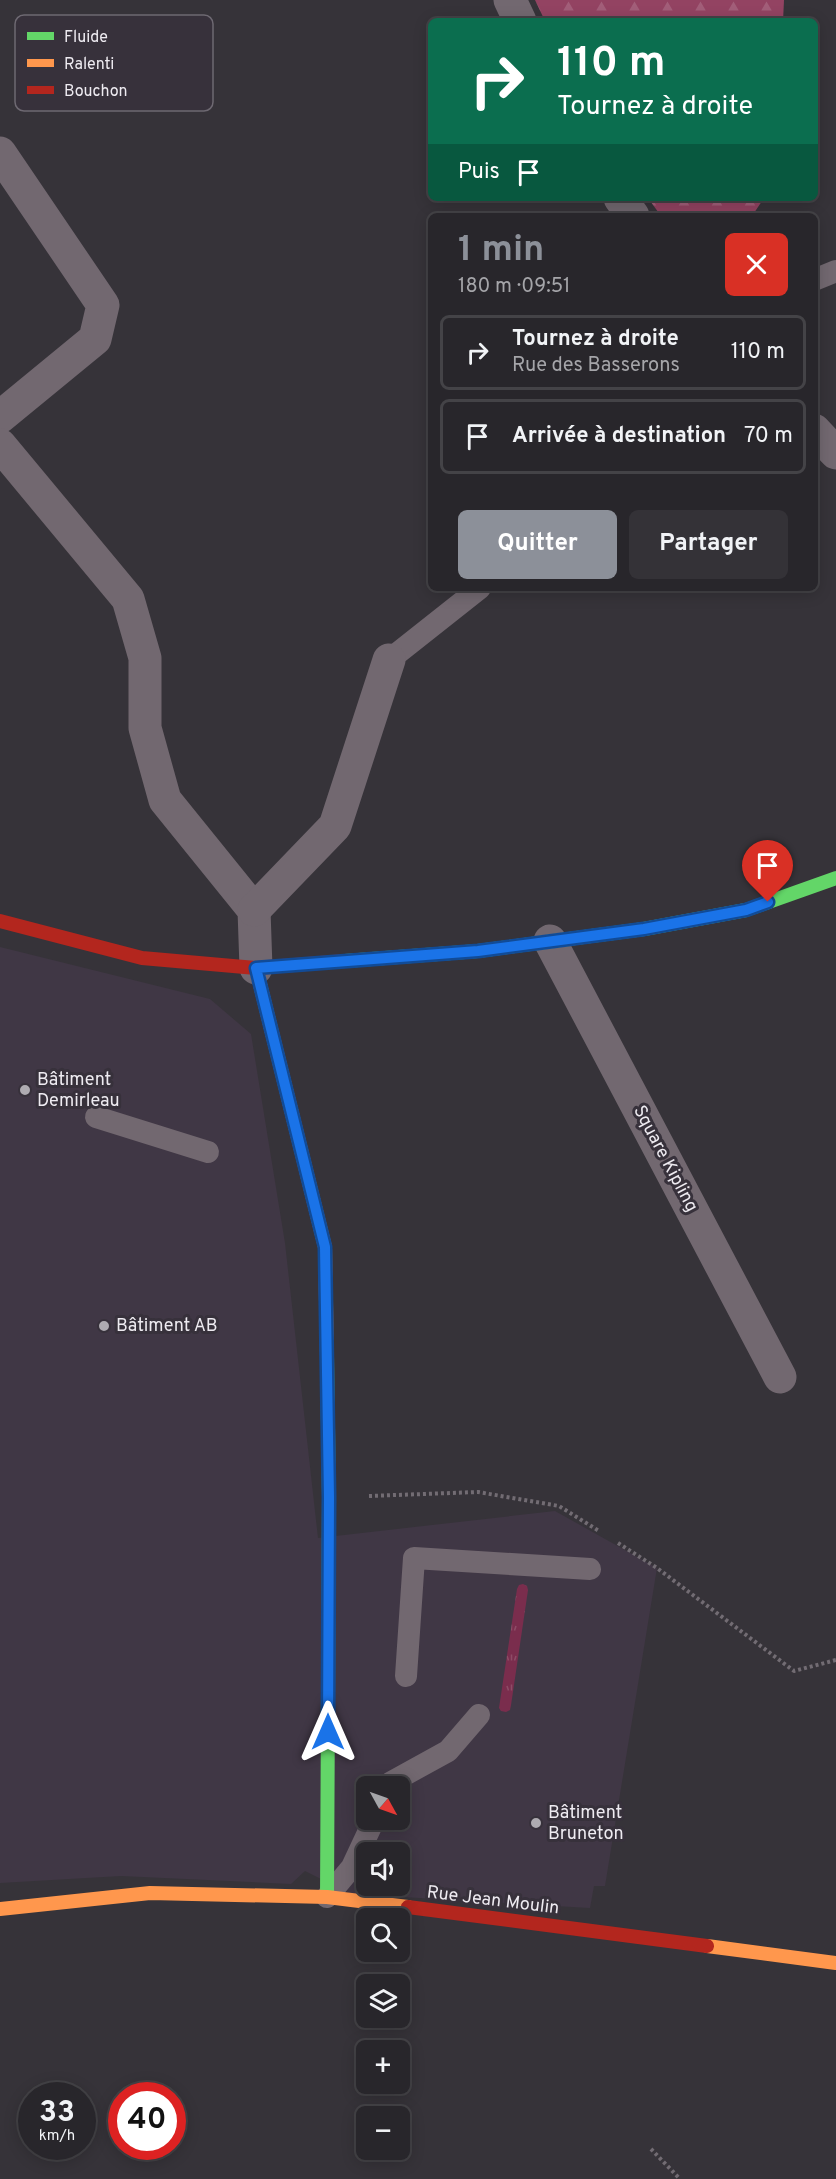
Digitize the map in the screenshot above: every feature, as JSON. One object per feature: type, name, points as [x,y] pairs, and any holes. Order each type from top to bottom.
[{"type":"street","points":[[510,0],[519,18]]},
{"type":"street","points":[[0,153],[103,305],[95,339],[0,417]]},
{"type":"street","points":[[818,434],[836,453]]},
{"type":"street","points":[[0,445],[128,599],[145,658],[145,728],[165,800],[254,910],[256,968],[325,1247],[329,1497],[327,1897]]},
{"type":"street","points":[[254,910],[335,826],[389,660]]},
{"type":"street","points":[[0,921],[142,958],[256,968],[478,951],[644,929],[746,910],[836,878]]},
{"type":"street","name":"Square Kipling","points":[[550,941],[780,1377]]},
{"type":"street","name":"Rue Jean Moulin","points":[[0,1909],[150,1893],[327,1897],[836,1963]]},
{"type":"lane","points":[[818,278],[836,271]]},
{"type":"lane","points":[[389,660],[476,591]]},
{"type":"lane","points":[[96,1117],[208,1152]]},
{"type":"lane","points":[[405,1676],[414,1558],[590,1569]]},
{"type":"lane","points":[[403,1776],[448,1751],[479,1715]]},
{"type":"lane","points":[[327,1897],[352,1867],[369,1830]]},
{"type":"path","points":[[651,2149],[680,2179]]},
{"type":"shaded area","points":[[0,947],[210,999],[251,1034],[285,1243],[318,1538],[555,1511],[657,1568],[605,1886],[594,1886],[590,1908],[385,1896],[410,1896],[410,1842],[356,1842],[356,1894],[351,1894],[305,1871],[291,1884],[121,1876],[0,1883]]},
{"type":"green space","points":[[535,0],[784,0],[783,18],[544,18]]},
{"type":"green space","points":[[650,201],[762,201],[754,213],[659,213]]},
{"type":"green space","points":[[523,1584],[528,1590],[511,1705],[510,1710],[506,1712],[499,1708],[517,1589]]},
{"type":"traffic: fast","points":[[345,961],[478,951],[644,929],[746,910],[836,878]]},
{"type":"traffic: fast","points":[[327,1356],[329,1497],[327,1897]]},
{"type":"traffic: slow","points":[[256,968],[325,1247],[327,1356]]},
{"type":"traffic: slow","points":[[0,1909],[150,1893],[327,1897],[408,1907]]},
{"type":"traffic: slow","points":[[707,1946],[836,1963]]},
{"type":"traffic: jam","points":[[0,921],[142,958],[256,968],[345,961]]},
{"type":"traffic: jam","points":[[408,1907],[707,1946]]},
{"type":"place","name":"Bâtiment Demirleau","points":[[25,1090]]},
{"type":"place","name":"Bâtiment AB","points":[[104,1326]]},
{"type":"place","name":"Bâtiment Bruneton","points":[[536,1823]]},
{"type":"route","points":[[328,1732],[329,1497],[325,1247],[256,968],[478,951],[644,929],[746,910],[768,902]]}]
